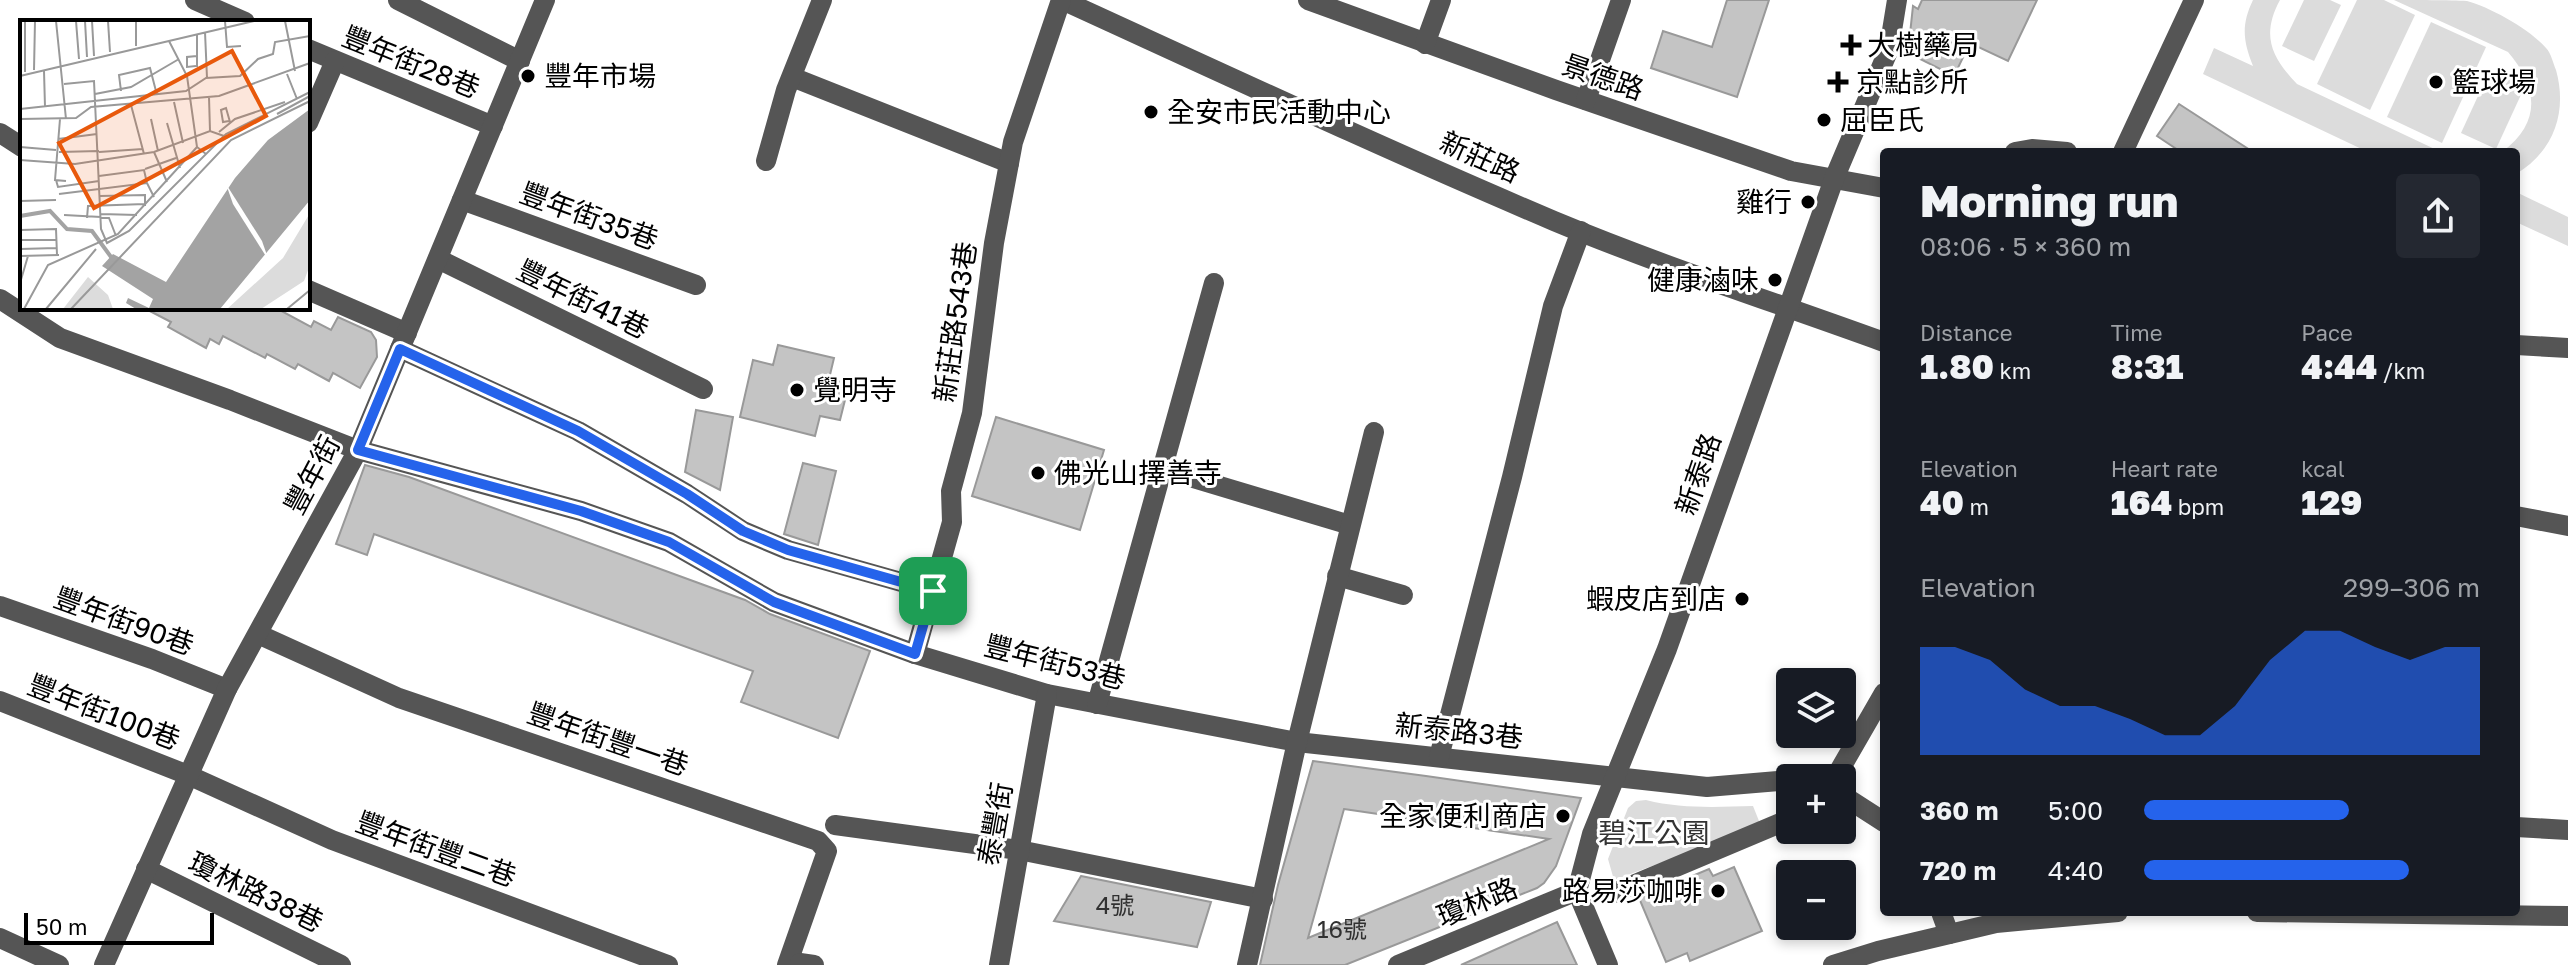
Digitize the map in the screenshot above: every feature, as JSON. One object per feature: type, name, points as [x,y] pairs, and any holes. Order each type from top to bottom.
[{"type":"street","points":[[195,0],[240,20]]},
{"type":"street","points":[[398,0],[520,61]]},
{"type":"street","name":"豐年街","points":[[104,965],[227,689],[358,450],[545,0]]},
{"type":"street","points":[[766,161],[792,77],[822,0]]},
{"type":"street","name":"新莊路543巷","points":[[915,654],[952,522],[951,491],[972,413],[994,243],[1013,142],[1062,0]]},
{"type":"street","name":"新莊路","points":[[1062,0],[1323,119],[1581,231],[1699,277],[1880,341]]},
{"type":"street","name":"景德路","points":[[1308,0],[1425,44],[1791,171],[1880,187]]},
{"type":"street","points":[[1425,44],[1441,0]]},
{"type":"street","points":[[1586,100],[1621,0]]},
{"type":"street","name":"新泰路","points":[[1577,891],[1592,834],[1667,649],[1795,309],[1834,179],[1889,49],[1897,0]]},
{"type":"street","points":[[2125,148],[2194,0]]},
{"type":"street","name":"豐年街28巷","points":[[310,50],[493,126]]},
{"type":"street","points":[[310,118],[335,61]]},
{"type":"street","points":[[792,77],[1009,163]]},
{"type":"street","points":[[0,133],[20,146]]},
{"type":"street","name":"豐年街35巷","points":[[462,200],[696,285]]},
{"type":"street","points":[[1439,757],[1553,306],[1581,231]]},
{"type":"street","name":"豐年街41巷","points":[[438,259],[703,389]]},
{"type":"street","points":[[1097,704],[1214,283]]},
{"type":"street","points":[[310,291],[578,431],[687,494],[743,531],[788,550],[933,591]]},
{"type":"street","name":"豐年街53巷","points":[[0,299],[20,309]]},
{"type":"street","name":"豐年街53巷","points":[[22,310],[60,338],[358,450],[581,511],[669,542],[774,602],[915,654],[1047,694],[1297,742]]},
{"type":"street","points":[[2520,345],[2568,348]]},
{"type":"street","points":[[1247,965],[1297,742],[1374,432]]},
{"type":"street","points":[[1163,469],[1350,525]]},
{"type":"street","points":[[2520,517],[2568,526]]},
{"type":"street","points":[[1337,576],[1403,595]]},
{"type":"street","name":"豐年街90巷","points":[[0,606],[152,659],[227,689]]},
{"type":"street","name":"豐年街豐一巷","points":[[258,634],[399,698],[818,841],[827,851],[801,964]]},
{"type":"street","name":"泰豐街","points":[[999,965],[1047,694]]},
{"type":"street","points":[[1843,764],[1880,700]]},
{"type":"street","name":"豐年街100巷","points":[[0,701],[188,775]]},
{"type":"street","name":"新泰路3巷","points":[[1297,742],[1707,787],[1776,781]]},
{"type":"street","name":"豐年街豐二巷","points":[[188,775],[332,840],[668,965]]},
{"type":"street","points":[[1856,804],[1880,819]]},
{"type":"street","points":[[835,825],[1019,850],[1263,899]]},
{"type":"street","points":[[1614,893],[1776,825]]},
{"type":"street","points":[[2520,827],[2568,830]]},
{"type":"street","name":"瓊林路38巷","points":[[146,869],[341,965]]},
{"type":"street","points":[[1577,891],[1608,965]]},
{"type":"street","name":"瓊林路","points":[[1398,965],[1577,891]]},
{"type":"street","points":[[2520,915],[2568,916]]},
{"type":"street","points":[[1942,916],[1949,934]]},
{"type":"street","points":[[1833,965],[1996,923],[2074,916]]},
{"type":"street","points":[[0,938],[59,965]]},
{"type":"green space","points":[[2253,0],[2280,0],[2271,24],[2272,45],[2275,55],[2297,84],[2433,148],[2360,148],[2203,74],[2214,48],[2253,66],[2245,33]]},
{"type":"green space","points":[[2304,0],[2330,0],[2341,5],[2314,61],[2282,46]]},
{"type":"green space","name":"籃球場","points":[[2357,0],[2384,0],[2415,15],[2370,110],[2317,84]]},
{"type":"green space","points":[[2394,0],[2467,1],[2520,27],[2548,50],[2559,86],[2558,116],[2540,155],[2520,171],[2520,148],[2507,148],[2524,129],[2531,104],[2530,91],[2508,52]]},
{"type":"green space","name":"籃球場","points":[[2431,22],[2486,47],[2442,143],[2387,117]]},
{"type":"green space","points":[[2490,70],[2525,86],[2496,148],[2461,133]]},
{"type":"green space","points":[[2520,194],[2568,217],[2568,246],[2520,224]]},
{"type":"green space","name":"碧江公園","points":[[1636,801],[1686,806],[1753,806],[1761,826],[1614,880],[1608,859],[1628,808]]},
{"type":"building","points":[[1727,0],[1769,0],[1737,97],[1651,68],[1663,31],[1712,47]]},
{"type":"building","points":[[1922,0],[2037,0],[2008,61],[1970,43],[1954,76],[1908,53],[1913,6],[1918,9]]},
{"type":"building","points":[[2179,104],[2247,148],[2175,148],[2157,136]]},
{"type":"building","points":[[148,310],[280,310],[311,327],[314,321],[331,330],[338,317],[371,332],[376,340],[377,357],[360,388],[333,373],[329,381],[298,364],[295,369],[267,354],[265,358],[223,336],[219,344],[210,339],[206,348],[168,327],[171,322]]},
{"type":"building","name":"覺明寺","points":[[778,345],[834,358],[829,379],[849,384],[840,420],[820,416],[815,436],[740,417],[753,360],[773,365]]},
{"type":"building","points":[[696,410],[733,417],[720,490],[685,472]]},
{"type":"building","name":"佛光山擇善寺","points":[[996,417],[1104,450],[1080,530],[972,496]]},
{"type":"building","points":[[803,463],[836,471],[818,545],[784,534]]},
{"type":"building","points":[[365,465],[409,477],[745,600],[770,614],[870,651],[838,738],[741,702],[753,671],[374,534],[367,555],[336,544]]},
{"type":"building","points":[[1313,761],[1581,798],[1556,866],[1537,888],[1345,965],[1260,965],[1278,885]],"holes":[[[1344,809],[1549,839],[1308,938]]]},
{"type":"building","points":[[1734,867],[1762,931],[1690,961],[1687,953],[1666,962],[1639,898],[1709,869],[1713,876]]},
{"type":"building","points":[[1081,876],[1211,902],[1197,947],[1054,921]]},
{"type":"building","points":[[1557,922],[1577,965],[1461,965]]},
{"type":"place","name":"大樹藥局","points":[[1851,45]]},
{"type":"place","name":"豐年市場","points":[[528,76]]},
{"type":"place","name":"京點診所","points":[[1838,82]]},
{"type":"place","name":"籃球場","points":[[2436,82]]},
{"type":"place","name":"全安市民活動中心","points":[[1151,112]]},
{"type":"place","name":"屈臣氏","points":[[1824,120]]},
{"type":"place","name":"雞行","points":[[1808,202]]},
{"type":"place","name":"健康滷味","points":[[1775,280]]},
{"type":"place","name":"覺明寺","points":[[797,390]]},
{"type":"place","name":"佛光山擇善寺","points":[[1038,473]]},
{"type":"place","name":"蝦皮店到店","points":[[1742,599]]},
{"type":"place","name":"全家便利商店","points":[[1563,816]]},
{"type":"place","name":"路易莎咖啡","points":[[1718,891]]},
{"type":"route","points":[[400,349],[578,431],[687,494],[743,531],[788,550],[933,591],[915,654],[774,602],[669,542],[581,511],[358,450],[400,349]]}]
